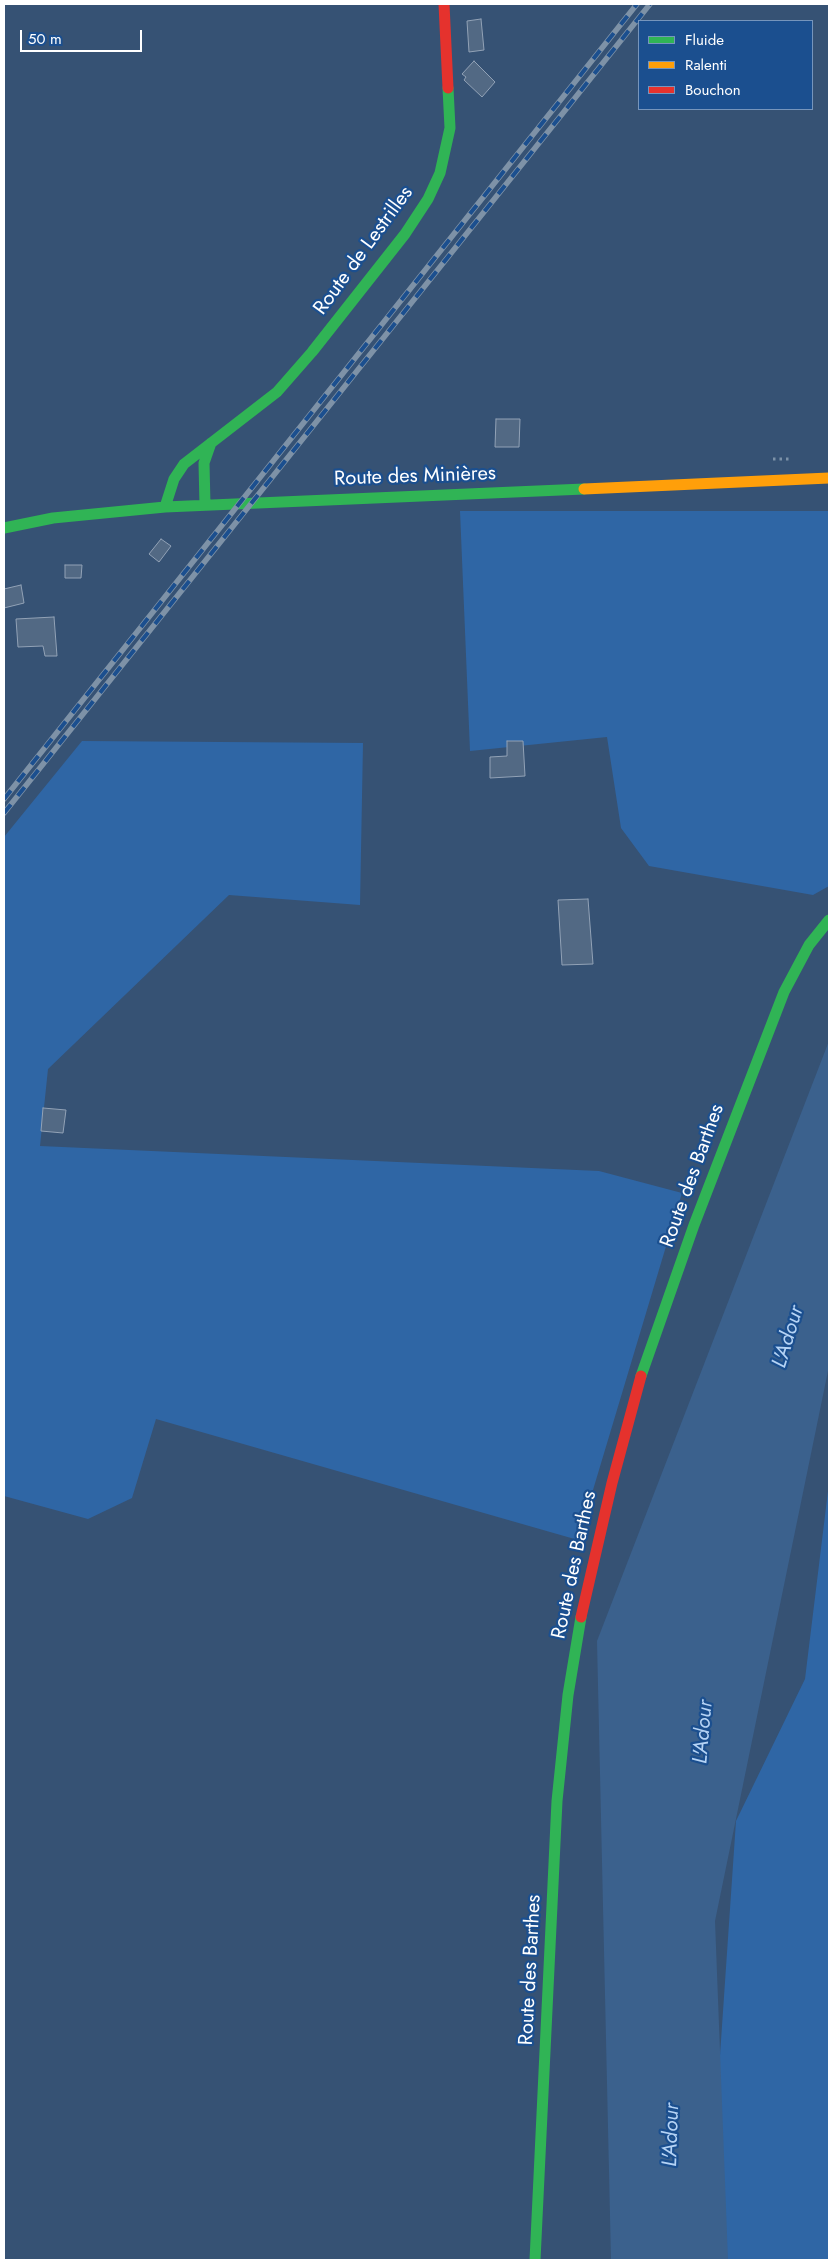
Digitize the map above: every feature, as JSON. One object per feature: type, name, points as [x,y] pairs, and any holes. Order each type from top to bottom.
[{"type":"street","name":"Route de Lestrilles","points":[[165,507],[174,479],[184,464],[276,392],[312,352],[405,234],[428,199],[440,172],[450,128],[444,4]]},
{"type":"street","points":[[205,504],[204,463],[211,442]]},
{"type":"street","name":"Route des Minières","points":[[4,528],[53,518],[205,504],[829,478]]},
{"type":"street","name":"Route des Barthes","points":[[535,2260],[557,1801],[568,1695],[585,1595],[640,1378],[694,1225],[784,992],[809,945],[829,920]]},
{"type":"shaded area","points":[[460,511],[829,511],[829,886],[813,895],[649,866],[621,828],[607,737],[470,751]]},
{"type":"shaded area","points":[[82,741],[363,743],[360,905],[229,895],[48,1069],[40,1146],[599,1171],[682,1193],[578,1540],[156,1419],[132,1498],[88,1519],[4,1496],[4,837]]},
{"type":"shaded area","points":[[829,1483],[829,2260],[706,2260],[736,1821],[805,1679]]},
{"type":"water","name":"L'Adour","points":[[829,1041],[829,1366],[715,1921],[728,2260],[611,2260],[597,1641]]},
{"type":"building","points":[[481,19],[484,50],[469,52],[467,21]]},
{"type":"building","points":[[474,61],[495,82],[482,97],[464,80],[466,77],[462,74]]},
{"type":"building","points":[[496,419],[520,419],[519,447],[495,447]]},
{"type":"building","points":[[161,539],[171,546],[159,562],[149,554]]},
{"type":"building","points":[[65,565],[82,565],[81,578],[65,578]]},
{"type":"building","points":[[21,585],[24,603],[4,608],[4,589]]},
{"type":"building","points":[[54,617],[57,656],[45,656],[43,646],[18,647],[16,619]]},
{"type":"building","points":[[507,741],[523,741],[525,776],[490,778],[490,757],[507,756]]},
{"type":"building","points":[[588,899],[593,964],[562,965],[558,900]]},
{"type":"building","points":[[43,1108],[66,1110],[63,1133],[41,1131]]},
{"type":"railway","points":[[4,799],[637,4]]},
{"type":"railway","points":[[4,813],[650,4]]},
{"type":"traffic: fast","points":[[165,507],[174,479],[184,464],[277,392],[312,352],[405,234],[428,199],[440,173],[450,128],[448,88]]},
{"type":"traffic: fast","points":[[205,505],[204,463],[211,443]]},
{"type":"traffic: fast","points":[[4,528],[53,518],[165,507],[584,489]]},
{"type":"traffic: fast","points":[[641,1376],[694,1225],[784,992],[809,945],[829,920]]},
{"type":"traffic: fast","points":[[535,2260],[557,1801],[568,1695],[581,1617]]},
{"type":"traffic: slow","points":[[584,489],[829,478]]},
{"type":"traffic: jam","points":[[444,4],[448,88]]},
{"type":"traffic: jam","points":[[581,1617],[612,1483],[641,1376]]}]
